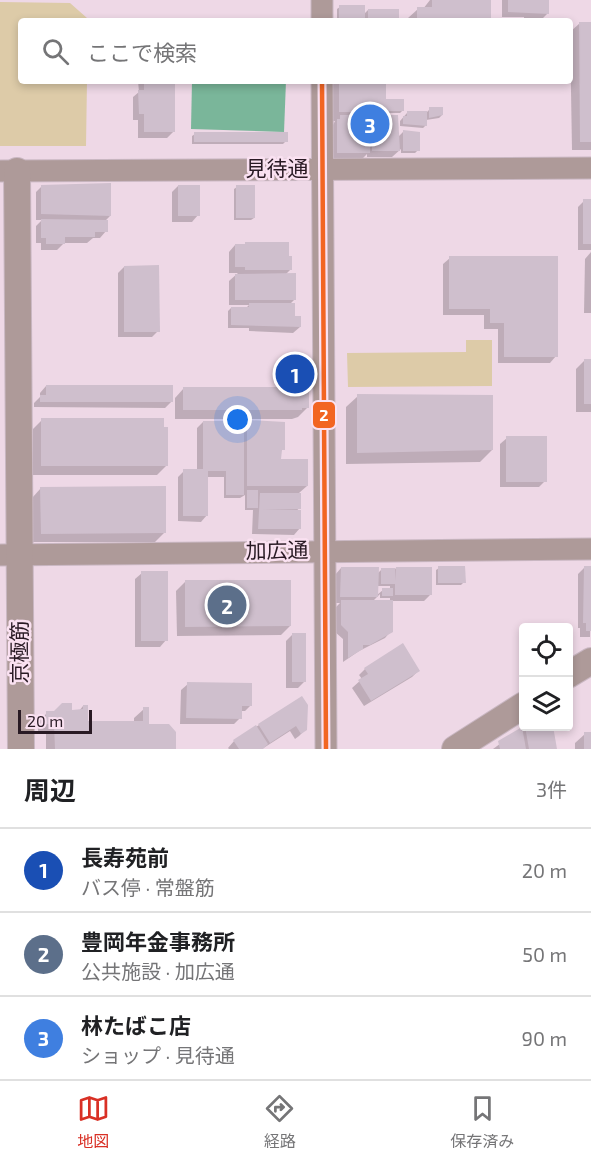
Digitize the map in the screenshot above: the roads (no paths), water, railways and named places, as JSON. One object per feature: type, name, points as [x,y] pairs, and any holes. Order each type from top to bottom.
[{"type":"street","points":[[322,0],[322,18]]},
{"type":"street","points":[[322,84],[326,749]]},
{"type":"street","name":"見待通","points":[[9,171],[591,168]]},
{"type":"street","name":"京極筋","points":[[9,171],[10,555],[21,749]]},
{"type":"street","name":"加広通","points":[[10,555],[591,549]]},
{"type":"street","points":[[573,672],[591,661]]},
{"type":"street","points":[[455,749],[519,708]]},
{"type":"place","name":"林たばこ店","points":[[370,124]]},
{"type":"place","name":"長寿苑前","points":[[295,374]]},
{"type":"place","name":"豊岡年金事務所","points":[[227,605]]}]
